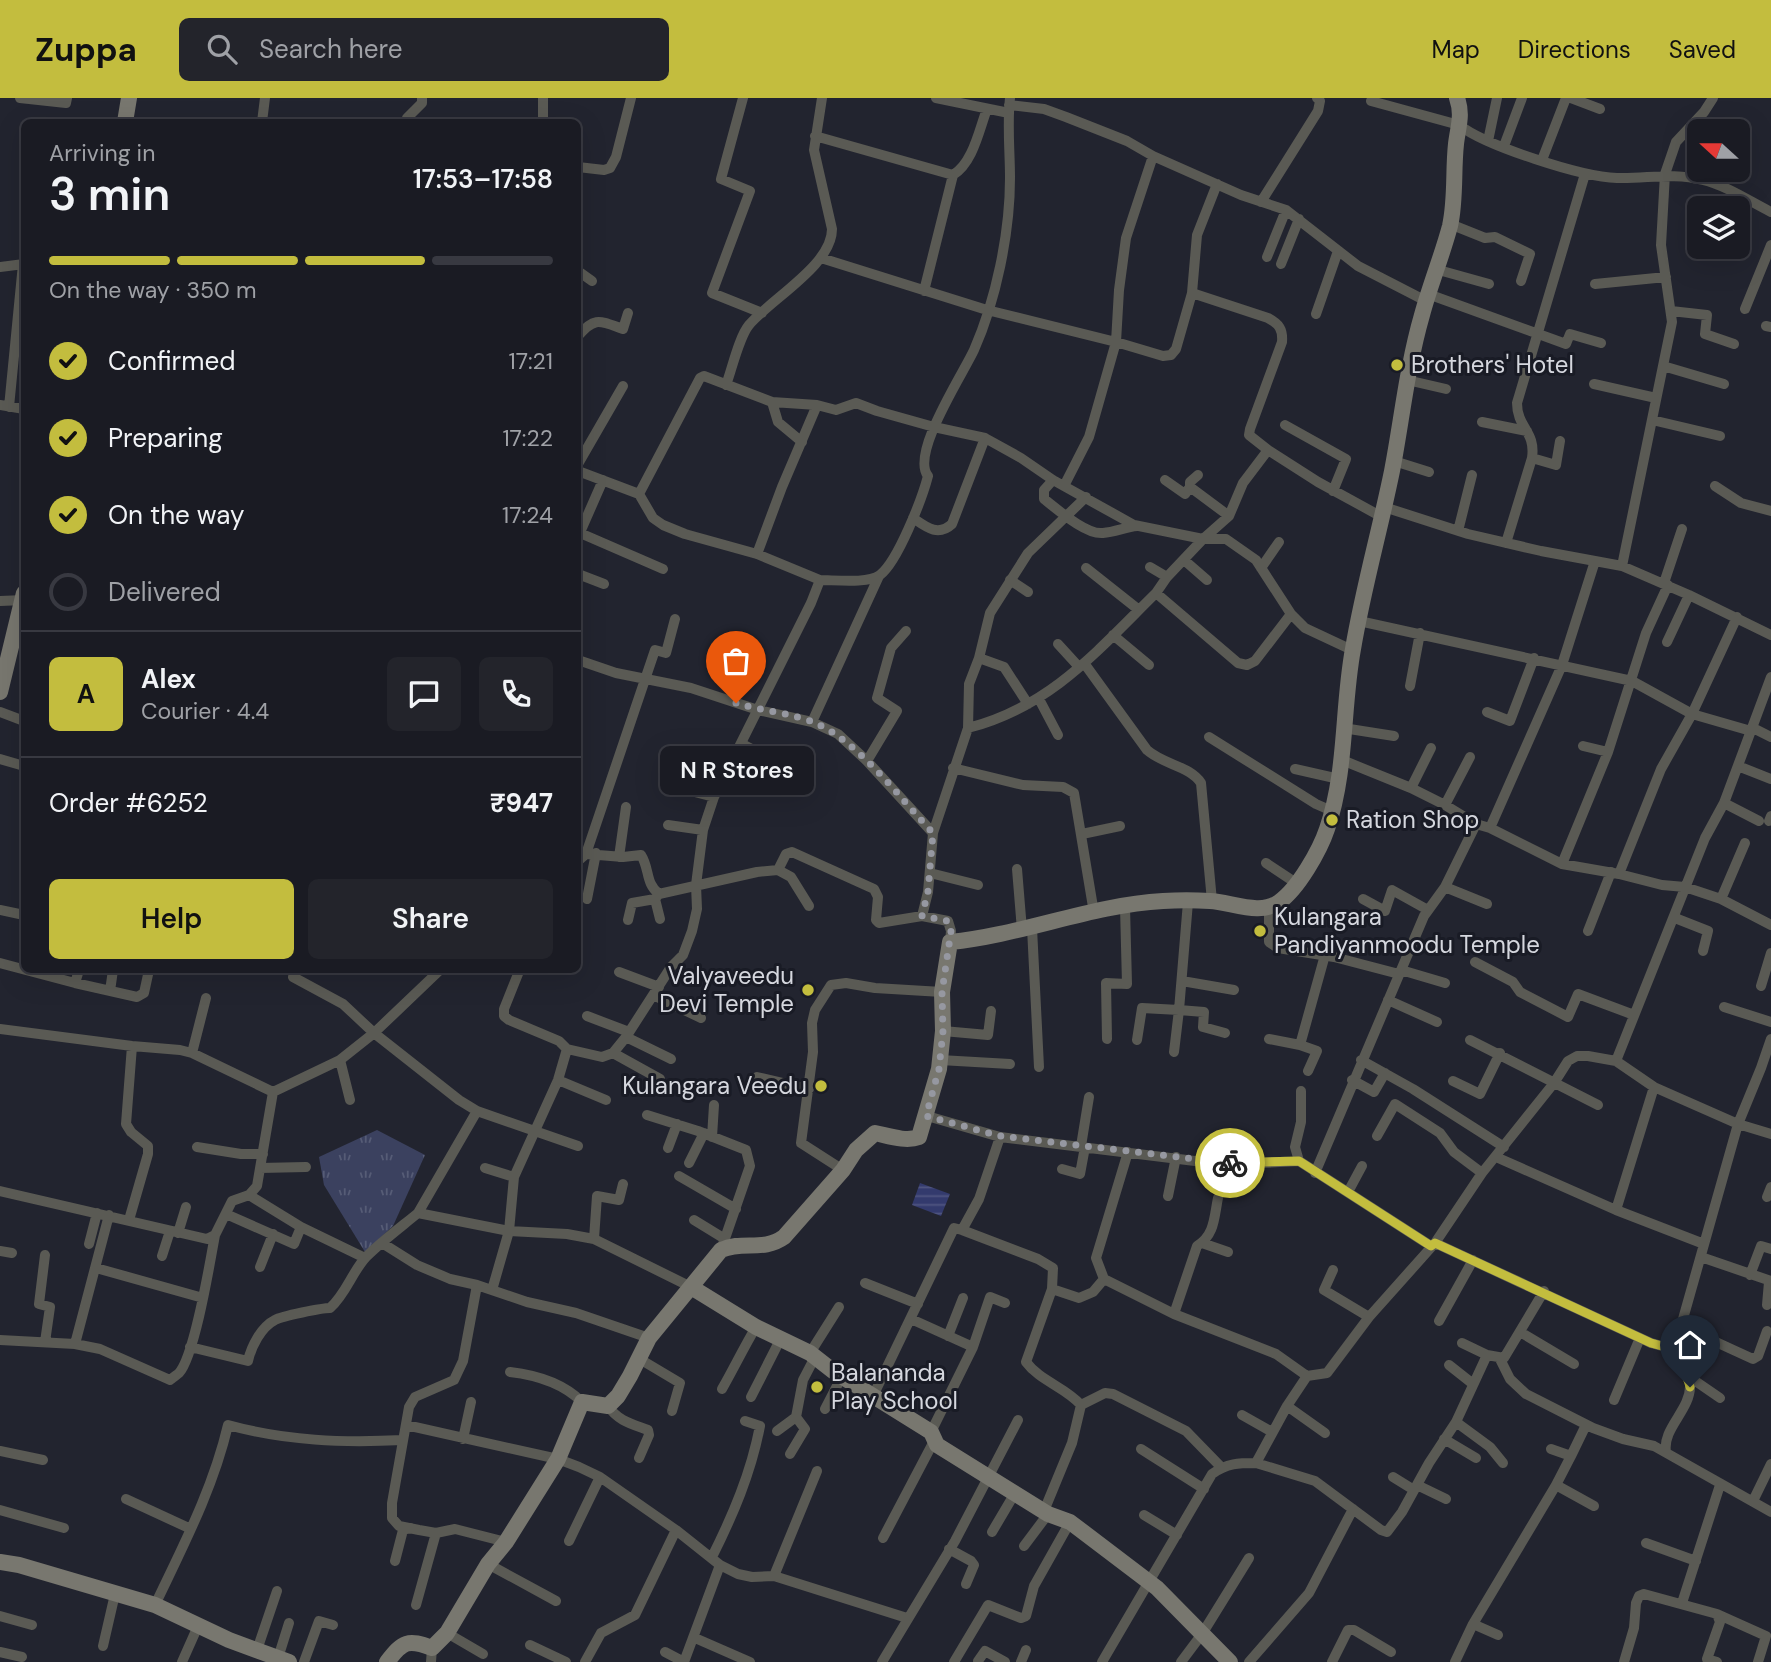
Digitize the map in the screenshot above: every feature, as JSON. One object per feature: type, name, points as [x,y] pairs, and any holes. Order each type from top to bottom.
[{"type":"street","points":[[20,98],[66,103],[67,98]]},
{"type":"street","points":[[126,119],[129,98]]},
{"type":"street","points":[[262,119],[265,98]]},
{"type":"street","points":[[407,119],[422,103],[422,98]]},
{"type":"street","points":[[543,98],[543,119]]},
{"type":"street","points":[[581,167],[604,170],[610,168],[616,157],[631,98]]},
{"type":"street","points":[[743,98],[721,179],[750,191],[712,293],[762,313]]},
{"type":"street","points":[[726,385],[747,327],[821,258],[832,239],[832,229],[815,161],[815,136],[822,98]]},
{"type":"street","points":[[936,98],[987,109],[1009,105],[1044,109],[1066,117],[1126,141],[1217,184],[1286,210],[1358,266],[1427,298],[1566,344],[1570,334],[1601,343]]},
{"type":"street","points":[[1261,202],[1318,111],[1320,101],[1317,98]]},
{"type":"street","points":[[950,942],[1164,901],[1212,901],[1244,907],[1269,907],[1279,902],[1308,867],[1327,830],[1332,811],[1342,760],[1352,650],[1394,461],[1410,356],[1450,225],[1456,144],[1462,112],[1457,98]]},
{"type":"street","points":[[1488,141],[1497,98]]},
{"type":"street","points":[[1504,146],[1522,98]]},
{"type":"street","points":[[1542,160],[1568,98],[1600,109]]},
{"type":"street","points":[[1622,566],[1672,322],[1661,245],[1665,174],[1676,142],[1704,112],[1713,98]]},
{"type":"street","points":[[1371,101],[1459,125],[1488,141],[1585,174],[1617,178],[1665,174],[1703,180],[1771,212]]},
{"type":"street","points":[[812,722],[879,576],[892,561],[922,499],[928,476],[923,460],[934,427],[974,348],[1002,261],[1010,181],[1009,105]]},
{"type":"street","points":[[815,136],[953,175],[960,171],[970,154],[987,109]]},
{"type":"street","points":[[1064,486],[1089,437],[1116,342],[1126,238],[1153,156]]},
{"type":"street","points":[[1506,542],[1534,446],[1517,415],[1517,403],[1585,174]]},
{"type":"street","points":[[924,291],[953,175]]},
{"type":"street","points":[[821,258],[986,310],[1163,356],[1171,355],[1177,349],[1192,293],[1197,234],[1217,184]]},
{"type":"street","points":[[1267,257],[1286,210]]},
{"type":"street","points":[[1281,264],[1299,219]]},
{"type":"street","points":[[1450,225],[1485,238],[1495,237],[1530,254],[1521,281]]},
{"type":"street","points":[[1745,309],[1771,245]]},
{"type":"street","points":[[1316,314],[1338,251]]},
{"type":"street","points":[[0,267],[21,264]]},
{"type":"street","points":[[1435,269],[1489,284]]},
{"type":"street","points":[[581,273],[592,281]]},
{"type":"street","points":[[1595,284],[1666,277]]},
{"type":"street","points":[[5,406],[21,286]]},
{"type":"street","points":[[1192,293],[1268,317],[1278,323],[1283,332],[1282,342],[1249,435],[1333,491],[1383,512],[1506,542],[1622,566],[1770,630]]},
{"type":"street","points":[[1671,311],[1707,315],[1705,334],[1734,344]]},
{"type":"street","points":[[581,333],[598,320],[623,329],[628,313]]},
{"type":"street","points":[[1663,366],[1724,384]]},
{"type":"street","points":[[639,494],[700,378],[710,377],[772,402],[817,405],[836,410],[856,402],[877,411],[934,427],[985,438],[1021,458],[1052,480],[1138,526],[1203,539],[1226,539],[1256,560],[1291,614],[1305,628],[1352,650]]},
{"type":"street","points":[[1407,380],[1446,389]]},
{"type":"street","points":[[1594,384],[1656,398]]},
{"type":"street","points":[[581,459],[623,386]]},
{"type":"street","points":[[772,402],[778,422],[802,442]]},
{"type":"street","points":[[757,554],[817,405]]},
{"type":"street","points":[[1652,420],[1720,436]]},
{"type":"street","points":[[1482,422],[1528,431]]},
{"type":"street","points":[[1285,425],[1346,459],[1333,491]]},
{"type":"street","points":[[913,518],[930,530],[946,530],[952,524],[985,438]]},
{"type":"street","points":[[1532,458],[1556,465],[1560,441]]},
{"type":"street","points":[[968,727],[996,721],[1034,702],[1065,681],[1156,593],[1167,577],[1203,539],[1229,516],[1243,483],[1268,450]]},
{"type":"street","points":[[1394,461],[1429,472]]},
{"type":"street","points":[[581,472],[639,494],[653,518],[685,534],[757,554],[820,580],[853,581],[879,576]]},
{"type":"street","points":[[1165,480],[1185,494],[1190,482],[1198,475]]},
{"type":"street","points":[[1458,531],[1472,475]]},
{"type":"street","points":[[581,528],[603,480]]},
{"type":"street","points":[[1052,480],[1044,490],[1044,499],[1065,516],[1095,533],[1138,526]]},
{"type":"street","points":[[1715,486],[1741,503],[1771,511]]},
{"type":"street","points":[[1190,487],[1229,516]]},
{"type":"street","points":[[922,916],[930,873],[933,833],[968,727],[969,684],[979,658],[990,613],[1028,553],[1086,497]]},
{"type":"street","points":[[1562,864],[1608,752],[1646,633],[1666,584],[1682,529]]},
{"type":"street","points":[[581,536],[663,569]]},
{"type":"street","points":[[1261,568],[1279,542]]},
{"type":"street","points":[[1184,560],[1208,580]]},
{"type":"street","points":[[1490,828],[1562,665],[1595,561]]},
{"type":"street","points":[[1150,567],[1167,577]]},
{"type":"street","points":[[1086,568],[1139,610]]},
{"type":"street","points":[[581,575],[604,584]]},
{"type":"street","points":[[515,973],[504,1009],[504,1016],[509,1020],[559,1041],[567,1049],[602,1057],[613,1053],[628,1034],[671,967],[683,955],[697,909],[696,885],[703,830],[714,797],[820,580]]},
{"type":"street","points":[[1010,580],[1028,592]]},
{"type":"street","points":[[1156,593],[1238,663],[1247,666],[1255,661],[1291,614]]},
{"type":"street","points":[[1667,642],[1689,595]]},
{"type":"street","points":[[0,601],[21,598]]},
{"type":"street","points":[[0,692],[21,609]]},
{"type":"street","points":[[1588,931],[1661,769],[1692,713],[1737,617]]},
{"type":"street","points":[[587,899],[586,856],[644,678],[655,650],[666,653],[675,619]]},
{"type":"street","points":[[1359,621],[1632,681],[1692,713],[1752,729],[1771,737]]},
{"type":"street","points":[[867,761],[897,711],[877,698],[891,648],[906,631]]},
{"type":"street","points":[[1409,686],[1420,633]]},
{"type":"street","points":[[1113,635],[1149,665]]},
{"type":"street","points":[[1058,644],[1082,665],[1147,750],[1157,759],[1195,774],[1200,783],[1212,901]]},
{"type":"street","points":[[979,658],[1004,667],[1058,735]]},
{"type":"street","points":[[1487,712],[1510,721],[1534,658]]},
{"type":"street","points":[[581,664],[691,688],[758,710],[812,722],[838,734],[867,761],[933,833]]},
{"type":"street","points":[[1616,1061],[1675,918],[1704,838],[1724,803],[1771,677]]},
{"type":"street","points":[[0,712],[21,720]]},
{"type":"street","points":[[1343,728],[1394,736]]},
{"type":"street","points":[[1209,737],[1316,804],[1332,811]]},
{"type":"street","points":[[742,744],[787,767]]},
{"type":"street","points":[[1583,746],[1608,752]]},
{"type":"street","points":[[1411,788],[1432,748]]},
{"type":"street","points":[[1445,805],[1470,757]]},
{"type":"street","points":[[0,760],[21,765]]},
{"type":"street","points":[[1342,760],[1411,788],[1476,824],[1490,828],[1562,864],[1662,885],[1685,887],[1721,899],[1771,925]]},
{"type":"street","points":[[1738,766],[1771,779]]},
{"type":"street","points":[[730,767],[758,786]]},
{"type":"street","points":[[953,768],[1023,785],[1063,787],[1074,793],[1094,913]]},
{"type":"street","points":[[1295,769],[1339,779]]},
{"type":"street","points":[[683,789],[714,797]]},
{"type":"street","points":[[1724,803],[1766,819]]},
{"type":"street","points":[[619,857],[626,807]]},
{"type":"street","points":[[1315,1173],[1352,1080],[1428,910],[1445,887],[1476,824]]},
{"type":"street","points":[[668,825],[703,830]]},
{"type":"street","points":[[1082,834],[1120,826]]},
{"type":"street","points":[[1721,899],[1745,843]]},
{"type":"street","points":[[694,1220],[723,1244],[772,1245],[784,1237],[843,1170],[856,1150],[875,1133],[901,1138],[919,1137],[940,1060],[943,1031],[942,992],[951,931],[948,921],[922,916],[879,923],[876,920],[878,897],[874,889],[792,852],[786,854],[778,870]]},
{"type":"street","points":[[586,856],[641,855],[646,862],[647,877],[657,897],[660,919]]},
{"type":"street","points":[[1266,863],[1296,883]]},
{"type":"street","points":[[1017,869],[1027,929],[1039,1067]]},
{"type":"street","points":[[628,920],[632,903],[696,885],[778,870],[790,877],[809,906]]},
{"type":"street","points":[[930,873],[978,885]]},
{"type":"street","points":[[1445,887],[1487,904]]},
{"type":"street","points":[[1363,899],[1385,911],[1392,890],[1428,910]]},
{"type":"street","points":[[1174,1052],[1188,902]]},
{"type":"street","points":[[1107,1039],[1107,983],[1127,984],[1125,907]]},
{"type":"street","points":[[1269,907],[1269,942],[1278,948],[1445,983]]},
{"type":"street","points":[[0,910],[21,914]]},
{"type":"street","points":[[1675,918],[1708,931],[1703,951]]},
{"type":"street","points":[[1761,986],[1771,953]]},
{"type":"street","points":[[1300,1045],[1325,956]]},
{"type":"street","points":[[1475,962],[1513,982],[1520,992],[1568,1017],[1578,994],[1634,1014]]},
{"type":"street","points":[[0,963],[21,969]]},
{"type":"street","points":[[619,972],[701,1018]]},
{"type":"street","points":[[36,973],[75,984],[141,996],[148,973]]},
{"type":"street","points":[[75,984],[78,973]]},
{"type":"street","points":[[110,991],[113,973]]},
{"type":"street","points":[[273,1092],[340,1060],[374,1033],[437,973]]},
{"type":"street","points":[[293,977],[343,1004],[374,1033],[477,1111],[578,1146]]},
{"type":"street","points":[[1182,981],[1234,990]]},
{"type":"street","points":[[843,1170],[801,1143],[809,1089],[815,1010],[831,985],[846,983],[875,988],[942,992]]},
{"type":"street","points":[[192,1053],[205,998]]},
{"type":"street","points":[[1388,1000],[1437,1023]]},
{"type":"street","points":[[1724,1007],[1771,1022]]},
{"type":"street","points":[[1137,1040],[1142,1008],[1204,1012],[1203,1027],[1225,1033]]},
{"type":"street","points":[[943,1031],[988,1035],[991,1011]]},
{"type":"street","points":[[587,1016],[628,1034],[671,1059]]},
{"type":"street","points":[[0,1029],[180,1050],[192,1053],[273,1092]]},
{"type":"street","points":[[1269,1039],[1317,1051],[1308,1071]]},
{"type":"street","points":[[1301,1091],[1301,1122],[1295,1147],[1299,1161],[1315,1173],[1433,1245],[1473,1260],[1662,1346],[1671,1344],[1678,1335],[1738,1124],[1762,1069],[1771,1039]]},
{"type":"street","points":[[1471,1040],[1598,1105]]},
{"type":"street","points":[[129,1220],[148,1154],[148,1146],[131,1132],[126,1124],[132,1046]]},
{"type":"street","points":[[492,1290],[509,1231],[514,1177],[558,1080],[567,1049]]},
{"type":"street","points":[[613,1053],[660,1079]]},
{"type":"street","points":[[1453,1081],[1480,1094],[1500,1053]]},
{"type":"street","points":[[1128,1152],[1096,1258],[1104,1279],[1174,1314],[1276,1354],[1307,1376],[1327,1373],[1369,1317],[1433,1245],[1482,1173],[1554,1083],[1568,1061],[1577,1056],[1616,1061],[1654,1087],[1738,1124],[1771,1134]]},
{"type":"street","points":[[340,1060],[351,1100]]},
{"type":"street","points":[[940,1060],[1010,1064]]},
{"type":"street","points":[[1361,1060],[1504,1147]]},
{"type":"street","points":[[1352,1080],[1374,1092],[1385,1073]]},
{"type":"street","points":[[757,1077],[809,1089]]},
{"type":"street","points":[[558,1080],[606,1100]]},
{"type":"street","points":[[1616,1210],[1654,1087]]},
{"type":"street","points":[[0,1340],[75,1344],[100,1349],[170,1380],[178,1374],[190,1347],[215,1235],[232,1201],[248,1195],[257,1186],[273,1092]]},
{"type":"street","points":[[1062,1169],[1080,1174],[1088,1097]]},
{"type":"street","points":[[1377,1136],[1395,1104],[1440,1133],[1454,1152],[1482,1173]]},
{"type":"street","points":[[689,1163],[708,1135],[714,1105]]},
{"type":"street","points":[[190,1347],[248,1361],[250,1351],[259,1336],[275,1320],[315,1308],[330,1308],[365,1258],[418,1213],[477,1111]]},
{"type":"street","points":[[608,1406],[624,1386],[649,1338],[723,1244],[750,1166],[746,1150],[648,1115]]},
{"type":"street","points":[[926,1116],[1000,1136],[1203,1162],[1240,1164],[1299,1161]]},
{"type":"street","points":[[668,1148],[677,1124]]},
{"type":"street","points":[[962,1230],[979,1199],[1000,1136]]},
{"type":"street","points":[[197,1147],[241,1154],[263,1154]]},
{"type":"street","points":[[1168,1196],[1176,1157]]},
{"type":"street","points":[[1496,1157],[1616,1210],[1704,1244]]},
{"type":"street","points":[[1348,1192],[1362,1166]]},
{"type":"street","points":[[260,1168],[306,1167]]},
{"type":"street","points":[[485,1168],[514,1177]]},
{"type":"street","points":[[679,1176],[736,1209]]},
{"type":"street","points":[[594,1239],[597,1196],[619,1200],[623,1184]]},
{"type":"street","points":[[0,1191],[206,1239],[215,1235]]},
{"type":"street","points":[[248,1195],[301,1227],[365,1258]]},
{"type":"street","points":[[1174,1314],[1197,1246],[1207,1240],[1211,1231],[1218,1198]]},
{"type":"street","points":[[162,1256],[186,1207]]},
{"type":"street","points":[[89,1244],[97,1213]]},
{"type":"street","points":[[418,1213],[509,1231],[567,1234],[594,1239],[691,1287],[756,1327],[812,1355],[1015,1493],[1046,1512],[1070,1522],[1149,1581],[1230,1662]]},
{"type":"street","points":[[226,1214],[295,1244],[301,1227]]},
{"type":"street","points":[[75,1344],[109,1216]]},
{"type":"street","points":[[873,1396],[954,1228],[1053,1268],[1052,1289],[1026,1362],[1036,1374],[1046,1378],[1082,1405]]},
{"type":"street","points":[[260,1267],[273,1234]]},
{"type":"street","points":[[382,1243],[417,1265],[450,1279],[478,1285],[527,1302],[576,1313],[649,1338]]},
{"type":"street","points":[[1202,1243],[1228,1252]]},
{"type":"street","points":[[1750,1275],[1761,1246],[1771,1249]]},
{"type":"street","points":[[45,1255],[39,1304],[50,1307],[45,1342]]},
{"type":"street","points":[[1701,1257],[1770,1281],[1767,1305]]},
{"type":"street","points":[[1438,1321],[1473,1260]]},
{"type":"street","points":[[96,1268],[203,1298]]},
{"type":"street","points":[[1333,1270],[1324,1290],[1369,1317]]},
{"type":"street","points":[[1052,1289],[1079,1298],[1093,1292],[1104,1279]]},
{"type":"street","points":[[865,1283],[918,1304]]},
{"type":"street","points":[[478,1285],[463,1361],[454,1380],[415,1397],[409,1407],[392,1503],[392,1518],[399,1526],[436,1532],[455,1528],[506,1542]]},
{"type":"street","points":[[1500,1359],[1504,1358],[1544,1292]]},
{"type":"street","points":[[883,1538],[933,1437],[973,1347],[990,1297],[1005,1303]]},
{"type":"street","points":[[948,1336],[963,1298]]},
{"type":"street","points":[[777,1431],[796,1417],[803,1380],[812,1355],[839,1307]]},
{"type":"street","points":[[911,1319],[973,1347]]},
{"type":"street","points":[[1681,1326],[1754,1359],[1758,1356],[1768,1331]]},
{"type":"street","points":[[722,1389],[733,1371],[736,1359],[756,1327]]},
{"type":"street","points":[[1520,1332],[1574,1364]]},
{"type":"street","points":[[751,1397],[781,1338]]},
{"type":"street","points":[[1614,1400],[1640,1338]]},
{"type":"street","points":[[1462,1343],[1500,1359],[1517,1387],[1586,1425],[1623,1439],[1654,1446],[1771,1512]]},
{"type":"street","points":[[1666,1452],[1665,1442],[1687,1399],[1690,1387],[1688,1376],[1671,1344]]},
{"type":"street","points":[[1102,1662],[1212,1474],[1233,1464],[1256,1463],[1315,1481],[1387,1532],[1456,1422],[1487,1355]]},
{"type":"street","points":[[638,1358],[680,1383],[672,1411]]},
{"type":"street","points":[[1449,1365],[1473,1384]]},
{"type":"street","points":[[510,1372],[532,1375],[556,1384],[573,1393],[582,1402],[608,1406],[614,1415],[648,1430],[649,1435],[639,1458]]},
{"type":"street","points":[[825,1409],[842,1376]]},
{"type":"street","points":[[1256,1463],[1307,1376]]},
{"type":"street","points":[[1688,1376],[1720,1398]]},
{"type":"street","points":[[1024,1546],[1046,1512],[1072,1443],[1082,1405],[1105,1393],[1113,1394],[1186,1430],[1222,1467]]},
{"type":"street","points":[[463,1439],[471,1402]]},
{"type":"street","points":[[387,1662],[397,1649],[415,1641],[432,1655],[488,1564],[506,1542],[558,1459],[582,1402]]},
{"type":"street","points":[[1287,1406],[1325,1433]]},
{"type":"street","points":[[1242,1415],[1272,1432]]},
{"type":"street","points":[[790,1454],[805,1429],[796,1417]]},
{"type":"street","points":[[665,1653],[684,1662],[695,1638],[695,1629],[716,1561],[755,1451],[760,1426],[745,1420]]},
{"type":"street","points":[[882,1662],[949,1549],[1018,1420]]},
{"type":"street","points":[[1456,1422],[1490,1447],[1503,1463]]},
{"type":"street","points":[[406,1424],[558,1459],[600,1477],[738,1574],[752,1577],[774,1576],[907,1618]]},
{"type":"street","points":[[155,1605],[218,1463],[228,1425],[260,1434],[312,1441],[403,1440]]},
{"type":"street","points":[[1455,1662],[1473,1624],[1556,1485],[1586,1425]]},
{"type":"street","points":[[1444,1439],[1476,1458]]},
{"type":"street","points":[[1141,1449],[1204,1489]]},
{"type":"street","points":[[1551,1449],[1571,1456]]},
{"type":"street","points":[[0,1451],[43,1460]]},
{"type":"street","points":[[1753,1501],[1771,1464]]},
{"type":"street","points":[[774,1576],[817,1471]]},
{"type":"street","points":[[569,1541],[600,1477]]},
{"type":"street","points":[[1393,1477],[1446,1499]]},
{"type":"street","points":[[1556,1485],[1594,1506]]},
{"type":"street","points":[[1682,1603],[1720,1485]]},
{"type":"street","points":[[992,1532],[1015,1493]]},
{"type":"street","points":[[126,1499],[191,1529]]},
{"type":"street","points":[[1250,1662],[1309,1593],[1353,1509]]},
{"type":"street","points":[[0,1510],[64,1528]]},
{"type":"street","points":[[1144,1515],[1177,1535]]},
{"type":"street","points":[[954,1662],[988,1605],[1021,1618],[1026,1616],[1034,1586],[1070,1522]]},
{"type":"street","points":[[396,1561],[403,1530],[411,1528]]},
{"type":"street","points":[[585,1662],[601,1633],[635,1615],[676,1530]]},
{"type":"street","points":[[416,1605],[436,1532]]},
{"type":"street","points":[[1646,1543],[1696,1561]]},
{"type":"street","points":[[949,1549],[974,1565],[966,1584]]},
{"type":"street","points":[[1181,1662],[1202,1634],[1249,1558]]},
{"type":"street","points":[[0,1562],[19,1565],[155,1605],[258,1655],[283,1660],[289,1623]]},
{"type":"street","points":[[488,1564],[556,1601]]},
{"type":"street","points":[[258,1655],[277,1591]]},
{"type":"street","points":[[103,1646],[115,1594]]},
{"type":"street","points":[[1624,1662],[1634,1628],[1636,1603],[1639,1596],[1644,1594],[1717,1614],[1766,1636],[1758,1662]]},
{"type":"street","points":[[1710,1661],[1720,1622],[1717,1614]]},
{"type":"street","points":[[0,1616],[32,1625]]},
{"type":"street","points":[[304,1662],[319,1621],[333,1625]]},
{"type":"street","points":[[1473,1624],[1498,1635]]},
{"type":"street","points":[[181,1662],[198,1626]]},
{"type":"street","points":[[1332,1662],[1348,1630],[1354,1630],[1391,1652]]},
{"type":"street","points":[[447,1633],[483,1654]]},
{"type":"street","points":[[695,1638],[750,1662]]},
{"type":"street","points":[[530,1645],[566,1662]]},
{"type":"street","points":[[1021,1662],[1026,1650]]},
{"type":"street","points":[[978,1661],[985,1651],[1005,1662]]},
{"type":"street","points":[[0,1652],[22,1657]]},
{"type":"green space","points":[[377,1130],[425,1155],[393,1226],[365,1252],[324,1185],[319,1157]]},
{"type":"water","points":[[920,1183],[950,1194],[941,1216],[912,1205]]},
{"type":"way so far","points":[[736,703],[812,722],[838,734],[867,761],[933,833],[928,891],[922,916],[948,921],[951,931],[942,992],[943,1031],[939,1069],[926,1116],[1000,1136],[1203,1162],[1230,1163]]},
{"type":"place","name":"Brothers' Hotel","points":[[1397,365]]},
{"type":"place","name":"N R Stores","points":[[736,703]]},
{"type":"place","name":"Ration Shop","points":[[1332,820]]},
{"type":"place","name":"Kulangara Pandiyanmoodu Temple","points":[[1260,931]]},
{"type":"place","name":"Valyaveedu Devi Temple","points":[[808,990]]},
{"type":"place","name":"Kulangara Veedu","points":[[821,1086]]},
{"type":"place","name":"Balananda Play School","points":[[817,1387]]},
{"type":"route","points":[[1230,1163],[1299,1161],[1431,1246],[1435,1243],[1651,1343],[1662,1346],[1671,1344],[1688,1376],[1690,1387]]}]
